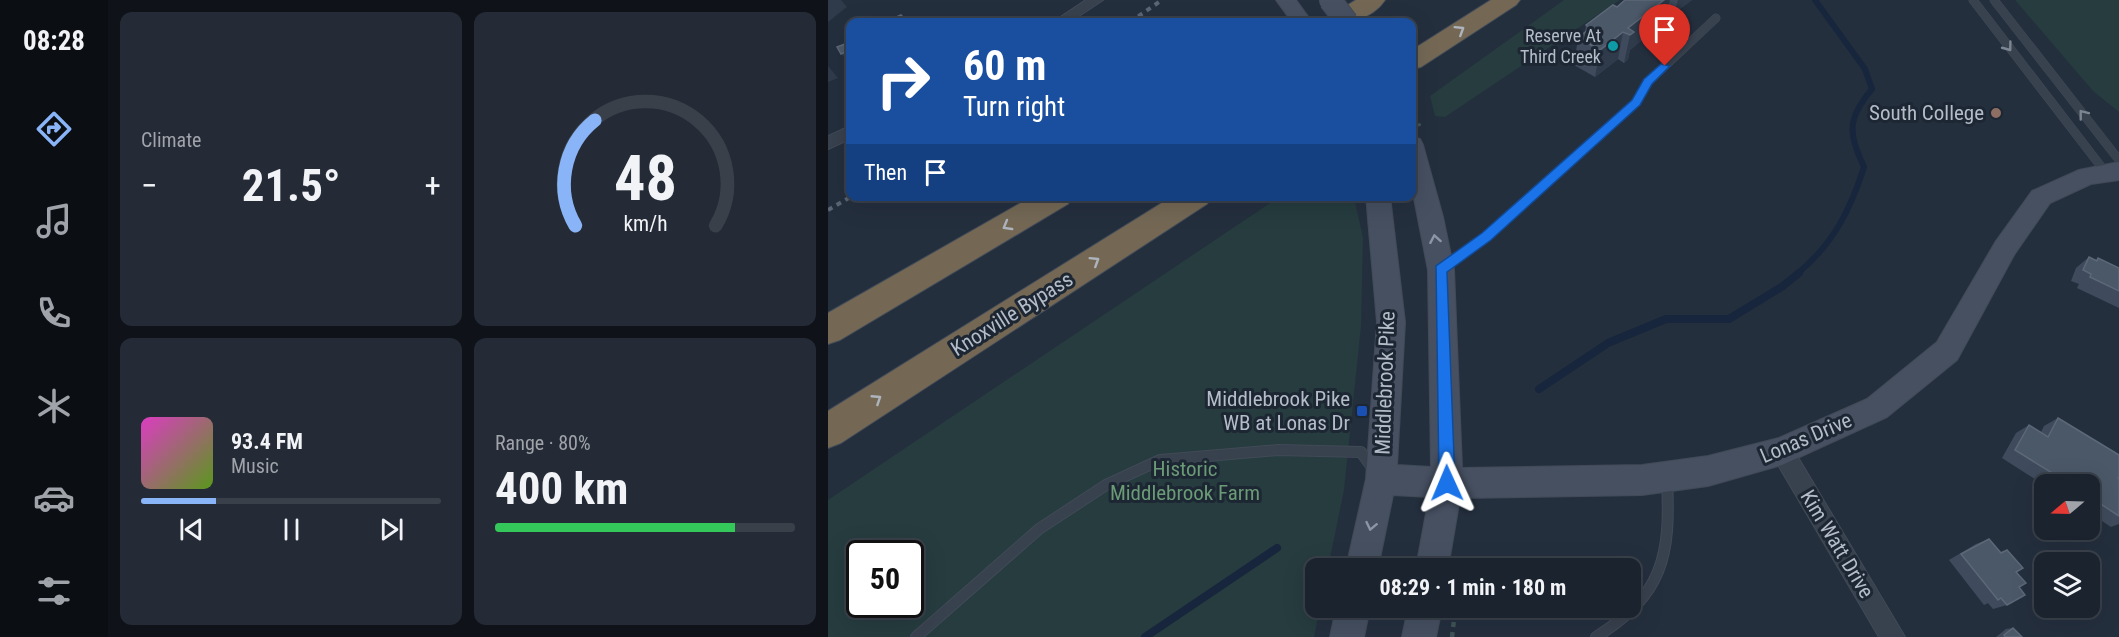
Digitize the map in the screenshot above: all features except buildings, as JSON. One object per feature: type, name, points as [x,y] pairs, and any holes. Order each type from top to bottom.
[{"type":"highway","points":[[1344,18],[1373,0]]},
{"type":"highway","points":[[1416,58],[1508,0]]},
{"type":"highway","points":[[828,330],[1049,201]]},
{"type":"highway","name":"Knoxville Bypass","points":[[828,431],[1189,201]]},
{"type":"main road","points":[[1286,0],[1299,18]]},
{"type":"main road","points":[[1330,0],[1344,18]]},
{"type":"main road","points":[[1416,160],[1431,217],[1441,270],[1447,483],[1434,558]]},
{"type":"main road","name":"Lonas Drive","points":[[1381,479],[1447,483],[1642,480],[1745,463],[1782,451],[1877,408],[1947,351],[2004,248],[2041,197],[2087,176],[2115,168]]},
{"type":"main road","name":"Middlebrook Pike","points":[[1364,558],[1381,479],[1391,322],[1383,225],[1378,201]]},
{"type":"main road","points":[[1347,637],[1351,618]]},
{"type":"main road","points":[[1419,637],[1423,618]]},
{"type":"street","points":[[1067,18],[1096,0]]},
{"type":"street","points":[[828,143],[846,134]]},
{"type":"street","name":"Kim Watt Drive","points":[[1782,451],[1893,637]]},
{"type":"lane","points":[[1973,0],[2115,168]]},
{"type":"lane","points":[[1994,0],[2115,168]]},
{"type":"lane","points":[[1441,270],[1486,237],[1636,103],[1648,82],[1716,18]]},
{"type":"lane","points":[[916,637],[1039,529],[1106,485],[1160,460],[1278,450],[1361,452],[1381,479]]},
{"type":"lane","points":[[1596,637],[1614,627],[1648,593],[1664,562],[1670,518],[1667,477]]},
{"type":"green space","points":[[1564,0],[1620,0],[1445,117],[1435,116],[1430,96]]},
{"type":"green space","points":[[2015,0],[2119,0],[2119,112],[2093,91]]},
{"type":"green space","name":"Historic Middlebrook Farm","points":[[1273,201],[1355,201],[1363,238],[1361,326],[1344,490],[1330,558],[1305,558],[1305,618],[1318,618],[1314,637],[828,637],[828,500]]},
{"type":"waterway","points":[[1797,274],[1810,263],[1830,239],[1853,198],[1864,167],[1853,135],[1854,118],[1872,89],[1865,69],[1815,0]]},
{"type":"waterway","points":[[1539,389],[1608,343],[1666,319],[1729,319],[1783,286],[1799,273]]},
{"type":"waterway","points":[[1145,637],[1277,548]]},
{"type":"railway","points":[[1136,18],[1162,0]]},
{"type":"railway","points":[[828,210],[846,200]]},
{"type":"place","name":"Reserve At Third Creek","points":[[1613,46]]},
{"type":"place","name":"South College","points":[[1996,113]]},
{"type":"place","name":"Middlebrook Pike WB at Lonas Dr","points":[[1362,411]]},
{"type":"route","points":[[1447,483],[1441,270],[1486,237],[1636,103],[1648,82],[1665,66]]}]
